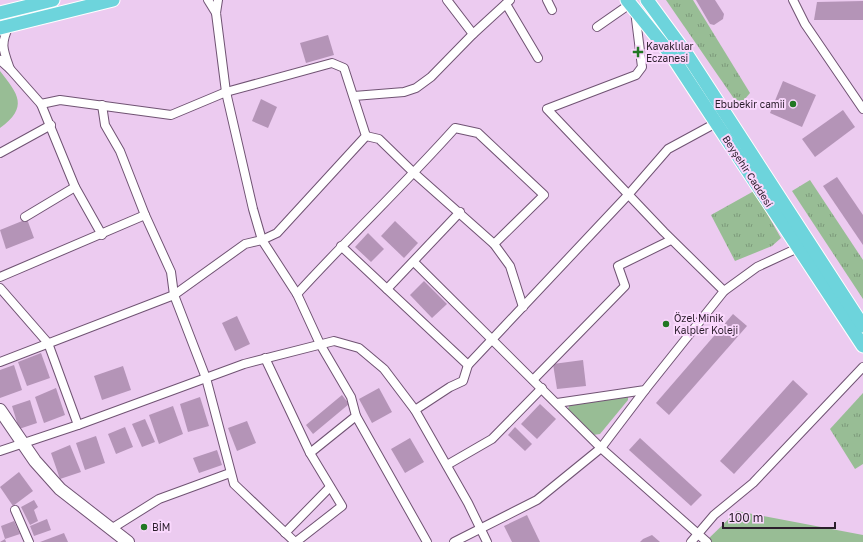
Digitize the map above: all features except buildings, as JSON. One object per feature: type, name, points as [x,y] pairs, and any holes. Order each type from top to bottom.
[{"type":"main road","points":[[0,13],[53,0]]},
{"type":"main road","points":[[4,27],[113,0]]},
{"type":"main road","name":"Beyşehir Caddesi","points":[[647,0],[688,56],[863,326]]},
{"type":"main road","name":"Beyşehir Caddesi","points":[[631,5],[672,56],[863,346]]},
{"type":"street","points":[[208,0],[216,14]]},
{"type":"street","points":[[218,0],[216,14],[226,92],[253,209],[262,240],[297,294],[320,344],[351,397],[356,416],[427,542]]},
{"type":"street","points":[[447,0],[473,34]]},
{"type":"street","points":[[547,0],[552,10]]},
{"type":"street","points":[[793,0],[805,24],[863,109]]},
{"type":"street","points":[[354,96],[404,92],[416,88],[431,76],[508,2],[538,58]]},
{"type":"street","points":[[597,26],[631,5],[642,67],[636,75],[547,109],[671,240],[724,291]]},
{"type":"street","points":[[4,27],[1,45],[10,69]]},
{"type":"street","points":[[0,60],[41,104],[51,125],[75,187],[102,235]]},
{"type":"street","points":[[41,104],[60,100],[171,115],[226,92],[332,63],[344,68],[366,136]]},
{"type":"street","points":[[102,105],[105,124],[120,151],[145,215],[171,272],[174,295],[206,378],[234,484],[295,542],[342,506],[310,453],[265,358]]},
{"type":"street","points":[[415,410],[450,387],[463,381],[468,365],[628,195],[668,149],[716,123]]},
{"type":"street","points":[[0,153],[51,125]]},
{"type":"street","points":[[297,294],[341,246],[414,173],[455,128],[478,133],[544,195],[494,244]]},
{"type":"street","points":[[366,136],[379,139],[414,173],[460,212],[494,244],[510,266],[523,307]]},
{"type":"street","points":[[0,362],[174,295],[245,244],[262,240],[277,233],[366,136]]},
{"type":"street","points":[[25,217],[75,187]]},
{"type":"street","points":[[387,289],[460,212]]},
{"type":"street","points":[[0,278],[102,235],[145,215]]},
{"type":"street","points":[[533,380],[624,286],[618,266],[671,240]]},
{"type":"street","points":[[341,246],[468,365]]},
{"type":"street","points":[[454,542],[537,500],[601,448],[724,291],[757,267],[798,248]]},
{"type":"street","points":[[414,262],[601,448],[707,542]]},
{"type":"street","points":[[0,288],[48,343],[78,425]]},
{"type":"street","points":[[0,451],[78,425],[265,358],[334,341],[359,348],[384,368],[415,410],[447,465],[487,542]]},
{"type":"street","points":[[691,542],[714,515],[753,483],[863,367]]},
{"type":"street","points":[[447,465],[492,439],[542,388]]},
{"type":"street","points":[[557,403],[645,390]]},
{"type":"street","points":[[0,410],[22,443],[60,489],[128,542]]},
{"type":"street","points":[[310,453],[356,416]]},
{"type":"street","points":[[111,529],[159,499],[230,473]]},
{"type":"street","points":[[285,533],[330,487]]},
{"type":"street","points":[[14,510],[29,542]]},
{"type":"green space","points":[[666,0],[693,0],[750,93],[739,106]]},
{"type":"green space","points":[[0,71],[12,87],[18,100],[15,113],[0,128]]},
{"type":"green space","points":[[810,180],[863,260],[863,299],[792,191]]},
{"type":"green space","points":[[754,191],[781,238],[772,246],[735,261],[711,215]]},
{"type":"green space","points":[[863,393],[863,464],[855,469],[830,429]]},
{"type":"green space","points":[[628,395],[628,400],[600,434],[593,435],[568,409],[570,403]]},
{"type":"green space","points":[[737,511],[863,535],[863,542],[705,542]]},
{"type":"place","name":"Kavaklılar Eczanesi","points":[[638,52]]},
{"type":"place","name":"Ebubekir camii","points":[[793,104]]},
{"type":"place","name":"Özel Minik Kalpler Koleji","points":[[666,324]]},
{"type":"place","name":"BİM","points":[[144,527]]}]
